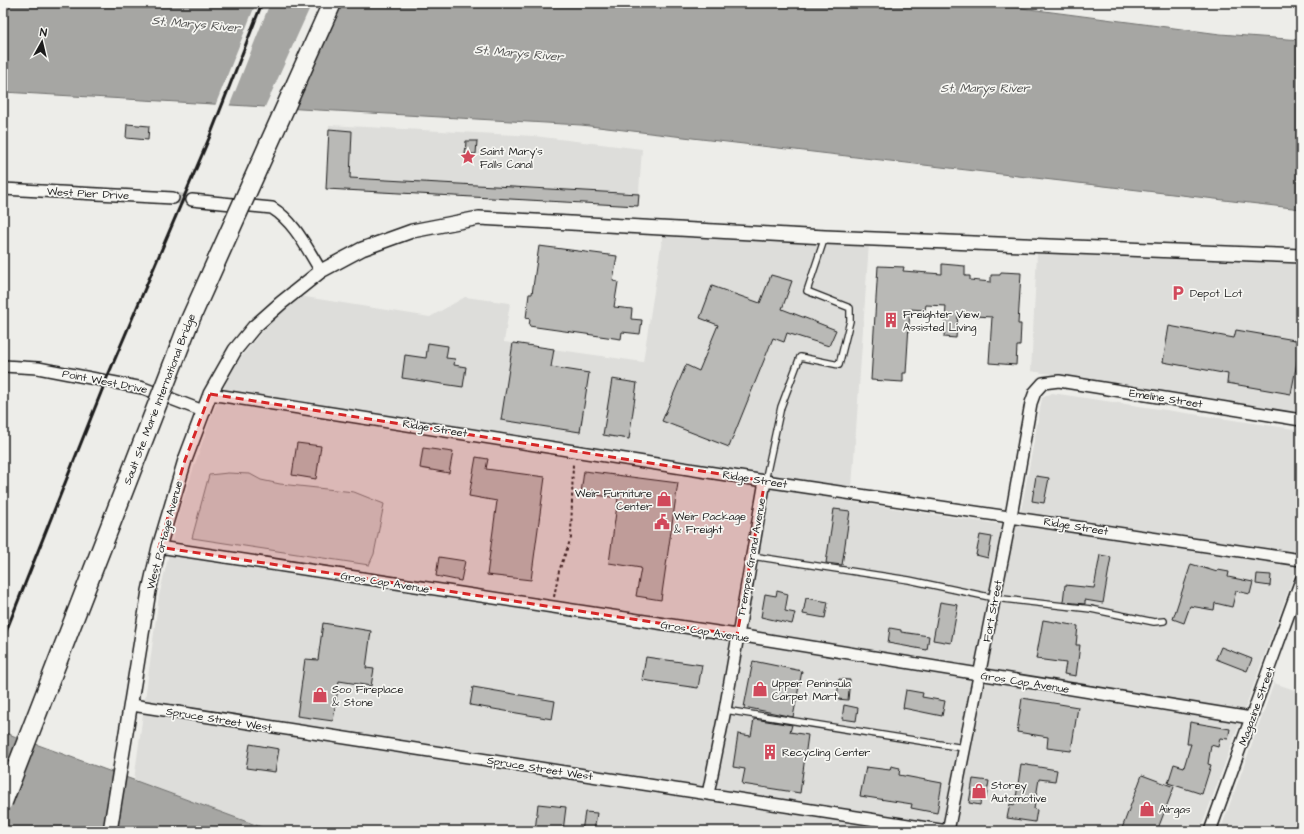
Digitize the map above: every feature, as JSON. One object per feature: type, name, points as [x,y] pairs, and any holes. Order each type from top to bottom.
[{"type":"highway","name":"Sault Ste. Marie International Bridge","points":[[3,802],[190,320],[332,3]]},
{"type":"street","name":"West Pier Drive","points":[[3,189],[173,198]]},
{"type":"street","points":[[192,200],[272,208],[280,213],[297,232],[321,271]]},
{"type":"street","name":"West Portage Avenue","points":[[110,831],[121,761],[132,705],[149,591],[159,547],[185,460],[210,394],[235,350],[254,327],[321,271],[362,249],[412,231],[479,218],[825,237],[1301,256]]},
{"type":"street","name":"Point West Drive","points":[[3,366],[38,368],[143,388],[203,411]]},
{"type":"street","name":"Emeline Street","points":[[1035,392],[1044,383],[1059,381],[1301,420]]},
{"type":"street","name":"Fort Street","points":[[948,831],[1011,516],[1031,403],[1035,392]]},
{"type":"street","name":"Ridge Street","points":[[210,394],[765,481],[1011,516],[1301,560]]},
{"type":"street","name":"Trempes Grand Avenue","points":[[708,794],[725,710],[765,481]]},
{"type":"street","name":"Gros Cap Avenue","points":[[159,547],[552,608],[738,635],[1251,718]]},
{"type":"street","name":"Magazine Street","points":[[1210,831],[1301,580]]},
{"type":"street","name":"Spruce Street West","points":[[132,705],[708,794],[922,829],[948,831]]},
{"type":"lane","name":"Trempes Grand Avenue","points":[[765,481],[781,408],[800,356],[840,365],[850,320],[850,308],[807,291],[825,237]]},
{"type":"lane","points":[[752,556],[909,580],[994,598],[1091,609],[1154,622],[1164,621]]},
{"type":"lane","points":[[725,710],[964,748]]},
{"type":"path","points":[[552,608],[559,570],[571,538],[573,450]]},
{"type":"highlighted area","points":[[210,394],[765,481],[737,635],[159,547],[185,460]]},
{"type":"shaded area","points":[[329,125],[534,136],[642,149],[638,206],[326,189]]},
{"type":"shaded area","points":[[663,233],[869,243],[851,502],[1018,527],[1042,398],[1052,393],[1301,430],[1301,556],[1200,831],[272,831],[134,780],[159,596],[179,511],[212,414],[234,366],[269,323],[299,296],[430,317],[465,297],[510,303],[504,342],[643,362]]},
{"type":"shaded area","points":[[1037,253],[1301,264],[1301,414],[1031,371]]},
{"type":"shaded area","points":[[228,473],[250,474],[261,480],[280,484],[354,492],[384,504],[374,554],[369,565],[192,538],[209,475]]},
{"type":"shaded area","points":[[1274,683],[1301,692],[1301,831],[1220,831]]},
{"type":"water","name":"St. Marys River","points":[[3,3],[983,3],[1220,34],[1301,40],[1301,209],[581,125],[3,92]]},
{"type":"water","points":[[3,732],[272,831],[3,831]]},
{"type":"pier","points":[[256,3],[270,3],[229,107],[215,106]]},
{"type":"pier","points":[[312,3],[338,3],[291,110],[264,109]]},
{"type":"building","points":[[127,124],[149,126],[148,140],[126,138]]},
{"type":"building","points":[[329,129],[352,131],[350,178],[639,194],[638,206],[326,189]]},
{"type":"building","points":[[466,141],[477,141],[476,154],[465,154]]},
{"type":"building","points":[[539,246],[617,256],[613,281],[618,282],[614,307],[632,309],[631,319],[642,320],[640,334],[622,332],[621,339],[529,326],[530,319],[526,318],[529,294],[532,294]]},
{"type":"building","name":"Freighter View Assisted Living","points":[[942,264],[965,266],[965,276],[970,276],[970,280],[991,282],[991,275],[1000,275],[1001,272],[1021,273],[1018,324],[1021,324],[1020,346],[1017,346],[1016,365],[989,363],[992,317],[958,315],[956,338],[944,337],[946,306],[926,305],[925,310],[910,309],[906,373],[903,373],[903,382],[871,380],[878,266],[904,267],[903,271],[942,274]]},
{"type":"building","points":[[771,275],[792,281],[782,309],[836,330],[829,346],[787,333],[784,342],[773,338],[729,447],[662,421],[686,365],[699,371],[718,325],[700,318],[712,286],[760,303]]},
{"type":"building","points":[[1169,326],[1234,338],[1236,330],[1301,341],[1291,394],[1227,383],[1228,374],[1163,362]]},
{"type":"building","points":[[428,343],[448,346],[446,358],[455,359],[454,365],[466,367],[463,387],[402,378],[405,355],[426,358]]},
{"type":"building","points":[[513,343],[554,349],[551,367],[589,373],[580,432],[501,420]]},
{"type":"building","points":[[612,379],[637,383],[629,439],[603,435]]},
{"type":"building","points":[[297,443],[321,446],[316,479],[292,475]]},
{"type":"building","points":[[423,448],[453,452],[449,473],[420,468]]},
{"type":"building","points":[[476,457],[488,459],[486,469],[545,477],[531,580],[487,575],[497,501],[469,496]]},
{"type":"building","points":[[584,471],[678,483],[661,600],[636,596],[641,568],[609,563],[618,498],[581,493]]},
{"type":"building","points":[[1036,476],[1049,478],[1044,503],[1032,501]]},
{"type":"building","points":[[834,509],[850,511],[842,565],[826,563]]},
{"type":"building","points":[[980,535],[992,537],[988,558],[976,555]]},
{"type":"building","points":[[1100,555],[1111,557],[1103,603],[1085,600],[1085,604],[1063,602],[1065,585],[1094,588]]},
{"type":"building","points":[[439,557],[465,561],[461,581],[436,576]]},
{"type":"building","points":[[1191,564],[1217,572],[1218,570],[1229,572],[1228,577],[1253,582],[1250,594],[1236,591],[1232,607],[1215,603],[1214,610],[1190,606],[1184,623],[1173,619]]},
{"type":"building","points":[[1257,574],[1271,575],[1270,586],[1256,584]]},
{"type":"building","points":[[777,591],[788,594],[785,611],[795,613],[792,624],[761,617],[765,594],[776,596]]},
{"type":"building","points":[[806,598],[828,602],[825,618],[803,614]]},
{"type":"building","points":[[940,602],[958,605],[951,643],[933,640]]},
{"type":"building","points":[[1043,620],[1078,626],[1076,645],[1080,645],[1076,676],[1064,674],[1066,663],[1036,659]]},
{"type":"building","points":[[323,623],[371,631],[366,668],[374,669],[371,686],[339,681],[333,721],[297,716],[305,659],[318,660]]},
{"type":"building","points":[[890,628],[901,630],[901,632],[929,636],[927,650],[888,643]]},
{"type":"building","points":[[1221,647],[1252,659],[1247,671],[1216,659]]},
{"type":"building","points":[[646,657],[702,665],[698,688],[642,680]]},
{"type":"building","points":[[753,661],[802,671],[793,717],[744,707]]},
{"type":"building","points":[[839,679],[850,680],[848,700],[837,699]]},
{"type":"building","points":[[473,687],[555,701],[552,719],[470,705]]},
{"type":"building","points":[[906,690],[923,693],[922,697],[945,701],[942,716],[903,708]]},
{"type":"building","points":[[1022,698],[1078,707],[1071,751],[1047,748],[1048,737],[1017,732]]},
{"type":"building","points":[[844,705],[858,708],[856,721],[842,719]]},
{"type":"building","name":"Recycling Center","points":[[754,719],[792,725],[790,732],[808,735],[800,793],[742,784],[745,769],[733,767],[738,734],[751,736]]},
{"type":"building","points":[[1190,722],[1230,729],[1228,739],[1220,738],[1218,747],[1211,745],[1208,764],[1211,765],[1202,794],[1168,783],[1174,764],[1184,767],[1191,744],[1187,744]]},
{"type":"building","points":[[250,744],[279,749],[275,772],[246,768]]},
{"type":"building","points":[[1021,764],[1057,770],[1055,781],[1039,779],[1034,809],[1037,810],[1035,822],[1007,818],[1010,804],[1015,805]]},
{"type":"building","points":[[891,766],[900,768],[899,775],[942,783],[937,813],[911,808],[912,804],[860,796],[866,767],[890,770]]},
{"type":"building","name":"Airgas","points":[[1142,775],[1174,787],[1157,831],[1121,831]]},
{"type":"building","points":[[973,779],[989,781],[986,798],[981,797],[980,805],[969,803]]},
{"type":"building","points":[[538,804],[566,807],[563,831],[535,831]]},
{"type":"building","points":[[585,812],[597,813],[594,831],[582,831]]},
{"type":"tunnel","points":[[173,198],[192,200]]},
{"type":"railway","points":[[3,639],[106,380],[210,136],[262,3]]},
{"type":"place","name":"Saint Mary's Falls Canal","points":[[468,157]]},
{"type":"place","name":"Depot Lot","points":[[1178,293]]},
{"type":"place","name":"Freighter View Assisted Living","points":[[891,320]]},
{"type":"place","name":"Weir Furniture Center","points":[[664,499]]},
{"type":"place","name":"Weir Package & Freight","points":[[662,522]]},
{"type":"place","name":"Upper Peninsula Carpet Mart","points":[[760,689]]},
{"type":"place","name":"Soo Fireplace & Stone","points":[[320,695]]},
{"type":"place","name":"Recycling Center","points":[[770,752]]},
{"type":"place","name":"Storey Automotive","points":[[979,791]]},
{"type":"place","name":"Airgas","points":[[1147,809]]}]
